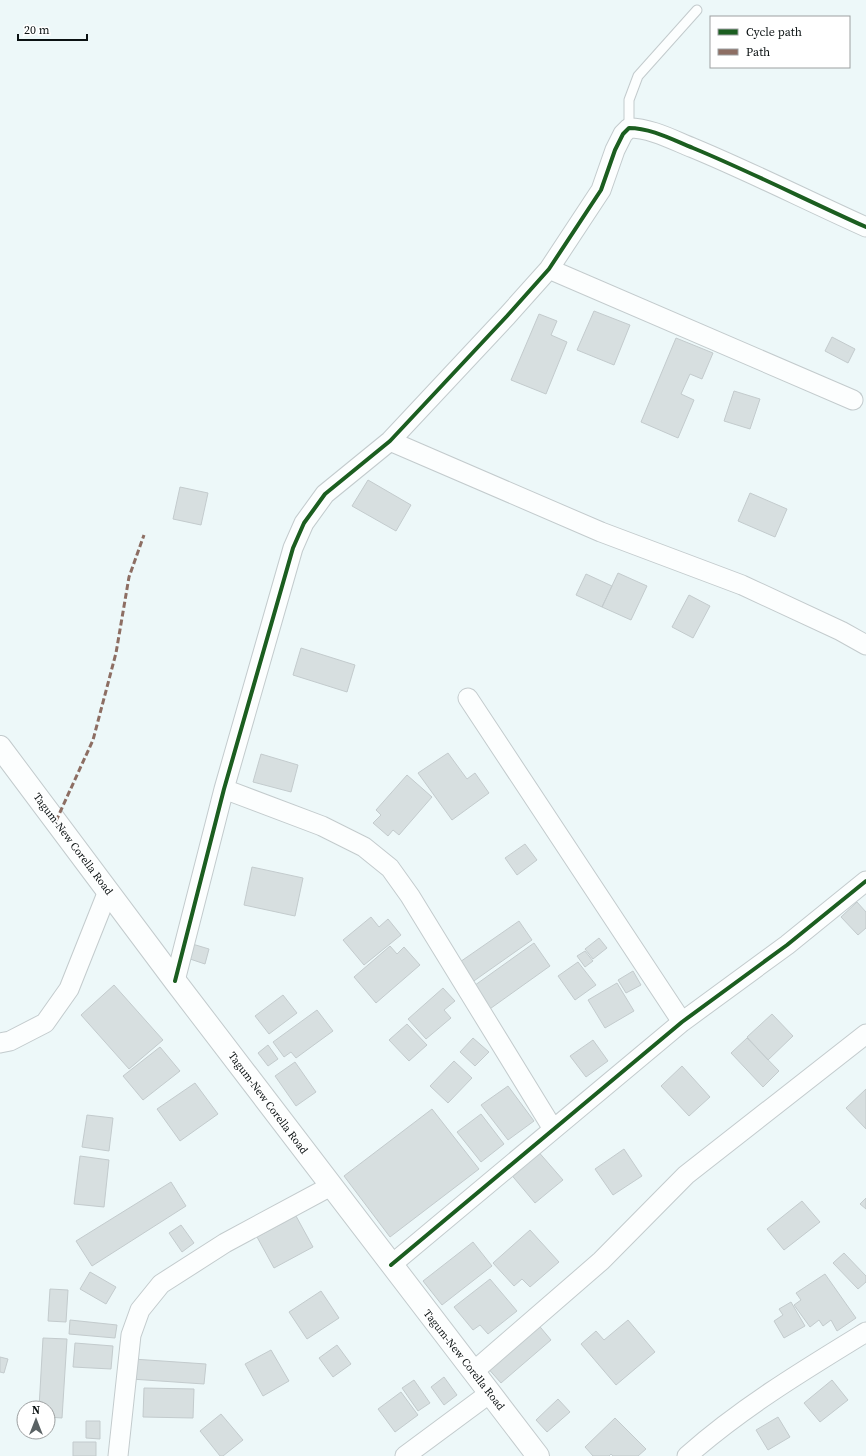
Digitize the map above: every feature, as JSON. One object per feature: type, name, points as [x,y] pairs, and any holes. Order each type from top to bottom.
[{"type":"main road","name":"Tagum-New Corella Road","points":[[0,747],[175,981],[538,1456]]},
{"type":"street","points":[[175,981],[224,789],[293,548],[304,523],[325,494],[390,440],[507,316],[549,269],[601,190],[615,150],[623,134],[629,128],[639,128],[656,133],[708,154],[866,227]]},
{"type":"street","points":[[549,269],[853,400]]},
{"type":"street","points":[[390,440],[601,532],[742,586],[840,631],[866,645]]},
{"type":"street","points":[[468,698],[682,1022]]},
{"type":"street","points":[[224,789],[322,826],[364,847],[390,868],[410,896],[553,1129]]},
{"type":"street","points":[[391,1265],[682,1022],[787,945],[866,881]]},
{"type":"street","points":[[0,1043],[10,1041],[45,1023],[68,989],[108,891]]},
{"type":"street","points":[[473,1372],[601,1261],[686,1175],[866,1034]]},
{"type":"street","points":[[118,1456],[131,1335],[140,1310],[161,1284],[225,1244],[332,1186]]},
{"type":"street","points":[[687,1456],[712,1434],[796,1375],[866,1332]]},
{"type":"street","points":[[405,1456],[490,1393]]},
{"type":"lane","points":[[629,128],[629,100],[638,76],[697,10]]},
{"type":"building","points":[[594,311],[630,325],[614,365],[577,350]]},
{"type":"building","points":[[539,314],[557,321],[551,335],[567,342],[546,394],[511,380]]},
{"type":"building","points":[[832,337],[855,349],[848,363],[825,351]]},
{"type":"building","points":[[676,338],[713,353],[702,379],[690,374],[681,394],[694,400],[678,438],[641,422]]},
{"type":"building","points":[[734,391],[760,399],[750,429],[724,421]]},
{"type":"building","points":[[368,480],[411,505],[396,531],[352,506]]},
{"type":"building","points":[[180,487],[208,493],[201,525],[173,519]]},
{"type":"building","points":[[750,493],[787,509],[775,537],[738,521]]},
{"type":"building","points":[[618,573],[647,586],[631,620],[602,607]]},
{"type":"building","points":[[586,574],[612,586],[602,607],[576,595]]},
{"type":"building","points":[[689,595],[710,606],[693,638],[672,627]]},
{"type":"building","points":[[301,648],[355,665],[347,692],[293,675]]},
{"type":"building","points":[[448,753],[467,779],[475,773],[489,793],[452,820],[418,773]]},
{"type":"building","points":[[261,754],[298,765],[291,792],[253,782]]},
{"type":"building","points":[[407,775],[432,797],[399,835],[393,830],[388,836],[373,823],[381,815],[376,810]]},
{"type":"building","points":[[525,844],[537,860],[517,875],[505,858]]},
{"type":"building","points":[[252,867],[303,878],[295,916],[244,905]]},
{"type":"building","points":[[857,902],[866,912],[866,928],[858,935],[841,917]]},
{"type":"building","points":[[371,917],[379,927],[388,919],[401,935],[364,965],[343,940]]},
{"type":"building","points":[[519,921],[532,940],[471,983],[457,964]]},
{"type":"building","points":[[599,938],[607,948],[593,959],[585,949]]},
{"type":"building","points":[[189,943],[209,949],[205,964],[184,957]]},
{"type":"building","points":[[534,943],[550,966],[487,1011],[471,988]]},
{"type":"building","points":[[390,946],[397,954],[404,947],[420,965],[376,1003],[354,977]]},
{"type":"building","points":[[585,951],[593,961],[585,967],[577,956]]},
{"type":"building","points":[[578,962],[596,985],[575,1000],[558,976]]},
{"type":"building","points":[[633,971],[641,985],[626,993],[618,980]]},
{"type":"building","points":[[617,983],[634,1011],[605,1028],[588,1000]]},
{"type":"building","points":[[114,985],[163,1040],[129,1069],[81,1015]]},
{"type":"building","points":[[443,988],[455,1001],[444,1010],[451,1018],[426,1039],[408,1019]]},
{"type":"building","points":[[283,995],[297,1013],[269,1034],[255,1016]]},
{"type":"building","points":[[317,1010],[333,1031],[296,1058],[291,1052],[284,1057],[273,1042]]},
{"type":"building","points":[[772,1014],[793,1036],[768,1060],[747,1037]]},
{"type":"building","points":[[407,1024],[427,1045],[409,1061],[389,1040]]},
{"type":"building","points":[[473,1038],[489,1052],[475,1066],[460,1052]]},
{"type":"building","points":[[747,1038],[779,1071],[763,1087],[731,1053]]},
{"type":"building","points":[[593,1040],[608,1061],[586,1077],[570,1056]]},
{"type":"building","points":[[268,1045],[278,1059],[268,1066],[258,1053]]},
{"type":"building","points":[[160,1047],[180,1071],[143,1100],[123,1076]]},
{"type":"building","points":[[454,1061],[472,1078],[448,1103],[430,1086]]},
{"type":"building","points":[[295,1062],[316,1092],[296,1106],[275,1076]]},
{"type":"building","points":[[682,1066],[710,1097],[689,1116],[661,1086]]},
{"type":"building","points":[[195,1083],[218,1114],[180,1141],[157,1109]]},
{"type":"building","points":[[508,1086],[534,1121],[508,1140],[481,1105]]},
{"type":"building","points":[[866,1089],[866,1129],[846,1108]]},
{"type":"building","points":[[432,1109],[479,1169],[390,1237],[344,1176]]},
{"type":"building","points":[[481,1114],[504,1144],[481,1162],[457,1132]]},
{"type":"building","points":[[87,1115],[113,1118],[109,1151],[82,1147]]},
{"type":"building","points":[[536,1149],[563,1180],[535,1203],[509,1172]]},
{"type":"building","points":[[624,1149],[642,1176],[613,1195],[595,1169]]},
{"type":"building","points":[[80,1156],[109,1160],[104,1207],[74,1204]]},
{"type":"building","points":[[171,1182],[186,1206],[92,1266],[76,1241]]},
{"type":"building","points":[[866,1198],[866,1209],[860,1204]]},
{"type":"building","points":[[802,1201],[820,1222],[784,1250],[767,1229]]},
{"type":"building","points":[[296,1216],[313,1247],[274,1268],[257,1237]]},
{"type":"building","points":[[181,1225],[194,1243],[182,1252],[169,1233]]},
{"type":"building","points":[[530,1230],[559,1262],[530,1287],[522,1279],[514,1286],[493,1263]]},
{"type":"building","points":[[473,1242],[492,1266],[442,1305],[423,1281]]},
{"type":"building","points":[[844,1253],[866,1276],[866,1282],[858,1289],[833,1263]]},
{"type":"building","points":[[90,1272],[116,1287],[106,1304],[80,1289]]},
{"type":"building","points":[[825,1274],[856,1318],[837,1331],[831,1320],[823,1326],[819,1320],[810,1327],[794,1305],[801,1300],[796,1293]]},
{"type":"building","points":[[490,1279],[517,1311],[488,1334],[480,1325],[473,1330],[454,1307]]},
{"type":"building","points":[[50,1289],[68,1290],[66,1322],[48,1321]]},
{"type":"building","points":[[321,1291],[339,1318],[307,1339],[289,1312]]},
{"type":"building","points":[[791,1302],[805,1326],[784,1338],[774,1321],[783,1315],[779,1309]]},
{"type":"building","points":[[70,1320],[117,1325],[115,1338],[69,1334]]},
{"type":"building","points":[[628,1320],[655,1352],[616,1385],[581,1344],[596,1331],[604,1340]]},
{"type":"building","points":[[536,1322],[551,1340],[501,1383],[485,1365]]},
{"type":"building","points":[[43,1338],[67,1339],[62,1418],[56,1418],[56,1400],[39,1400]]},
{"type":"building","points":[[75,1343],[113,1346],[111,1369],[73,1367]]},
{"type":"building","points":[[337,1345],[351,1364],[333,1377],[319,1358]]},
{"type":"building","points":[[271,1350],[289,1381],[263,1396],[245,1364]]},
{"type":"building","points":[[0,1357],[8,1359],[4,1373],[0,1372]]},
{"type":"building","points":[[133,1359],[206,1364],[204,1384],[131,1379]]},
{"type":"building","points":[[444,1377],[457,1395],[444,1405],[431,1387]]},
{"type":"building","points":[[414,1380],[430,1403],[418,1411],[402,1388]]},
{"type":"building","points":[[832,1380],[848,1400],[820,1422],[804,1403]]},
{"type":"building","points":[[144,1388],[194,1389],[193,1418],[143,1417]]},
{"type":"building","points":[[401,1392],[418,1415],[395,1432],[378,1409]]},
{"type":"building","points":[[558,1399],[570,1412],[547,1432],[536,1420]]},
{"type":"building","points":[[221,1414],[243,1440],[223,1456],[220,1456],[200,1431]]},
{"type":"building","points":[[778,1417],[790,1437],[768,1450],[756,1430]]},
{"type":"building","points":[[615,1418],[646,1449],[638,1456],[613,1456],[611,1454],[609,1456],[593,1456],[585,1447]]},
{"type":"building","points":[[86,1421],[100,1421],[100,1439],[86,1438]]},
{"type":"building","points":[[73,1442],[96,1442],[96,1456],[73,1456]]},
{"type":"marked path","points":[[56,821],[93,740],[116,653],[129,577],[144,535]]},
{"type":"cycle path","points":[[175,981],[224,789],[293,548],[304,523],[325,494],[390,441],[549,269],[601,190],[615,150],[623,134],[629,128],[645,130],[662,135],[715,157],[866,227]]},
{"type":"cycle path","points":[[391,1265],[682,1022],[787,945],[866,881]]}]
